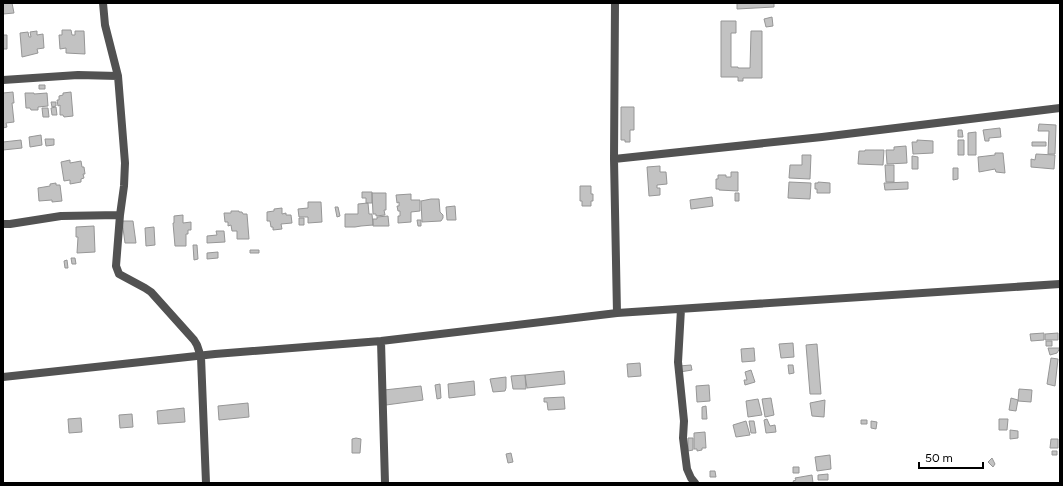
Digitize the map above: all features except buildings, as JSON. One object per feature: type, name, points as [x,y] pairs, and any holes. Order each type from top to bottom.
[{"type":"street","points":[[103,3],[103,15],[106,30],[118,76],[125,163],[116,261],[117,272],[150,292],[197,345],[202,357],[206,483]]},
{"type":"street","points":[[615,3],[614,159],[617,313]]},
{"type":"street","points":[[3,80],[78,75],[118,76]]},
{"type":"street","points":[[614,159],[822,137],[1060,108]]},
{"type":"street","points":[[3,224],[61,216],[120,215]]},
{"type":"street","points":[[3,377],[202,357],[215,354],[381,341],[617,313],[1060,284]]},
{"type":"street","points":[[681,310],[678,362],[684,421],[683,438],[687,469],[695,483]]},
{"type":"street","points":[[381,341],[385,483]]}]
